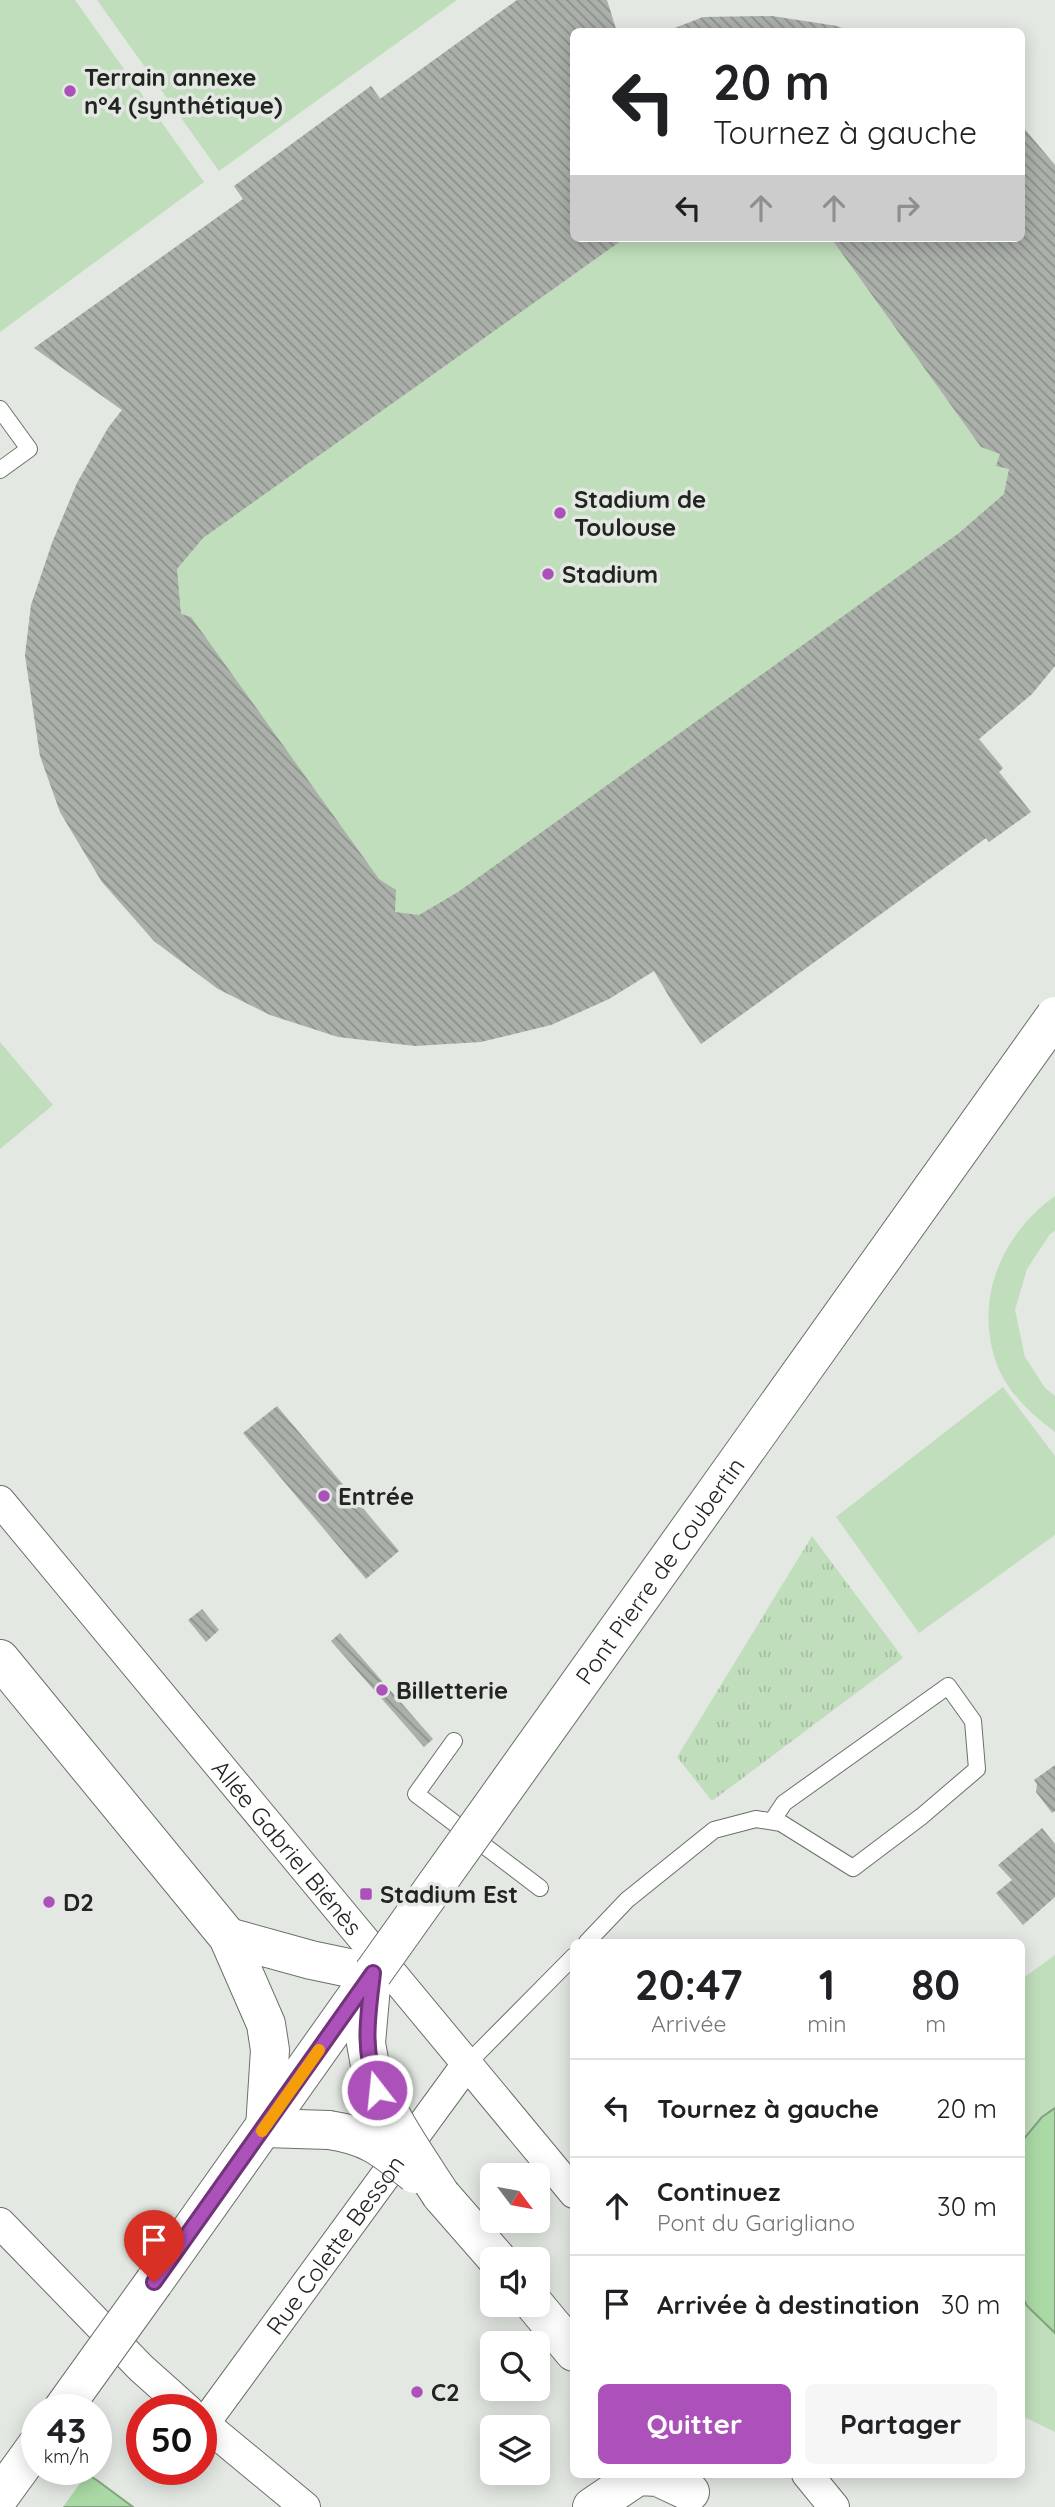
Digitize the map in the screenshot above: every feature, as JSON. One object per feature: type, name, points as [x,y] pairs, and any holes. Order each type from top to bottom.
[{"type":"main road","name":"Pont Pierre de Coubertin","points":[[74,2394],[265,2128],[372,1961],[1055,1016]]},
{"type":"main road","points":[[0,1659],[228,1937],[266,2024],[271,2050],[265,2128],[329,2130],[353,2134],[378,2145],[442,2195]]},
{"type":"main road","points":[[228,1937],[311,1960],[372,1961],[366,2043],[370,2071],[393,2122],[442,2195],[487,2247]]},
{"type":"main road","points":[[545,2317],[570,2347]]},
{"type":"main road","points":[[0,2496],[21,2467]]},
{"type":"main road","points":[[591,2507],[595,2478]]},
{"type":"main road","points":[[591,2507],[635,2478]]},
{"type":"main road","points":[[660,2478],[691,2491]]},
{"type":"street","name":"Allée Gabriel Biénès","points":[[0,1502],[372,1961],[467,2064],[570,2188]]},
{"type":"street","name":"Rue Colette Besson","points":[[216,2394],[467,2064]]},
{"type":"street","points":[[0,2223],[141,2368],[171,2394]]},
{"type":"street","points":[[217,2434],[305,2507]]},
{"type":"street","points":[[810,2478],[834,2507]]},
{"type":"lane","points":[[0,408],[29,449],[0,470]]},
{"type":"lane","points":[[590,1939],[627,1900],[714,1830],[757,1819],[781,1823],[853,1868],[922,1816],[977,1769],[973,1721],[948,1686],[784,1803],[772,1821]]},
{"type":"lane","points":[[454,1741],[416,1794],[540,1888]]},
{"type":"lane","points":[[372,1961],[473,1807]]},
{"type":"lane","points":[[467,2064],[570,1960]]},
{"type":"green space","name":"Terrain annexe n°4 (synthétique)","points":[[0,0],[75,0],[204,182],[0,332]]},
{"type":"green space","points":[[97,0],[457,0],[219,171]]},
{"type":"green space","name":"Stadium","points":[[517,0],[607,0],[578,28],[570,28],[570,242],[1025,242],[1025,130],[1055,165],[1055,666],[1032,694],[979,739],[1003,768],[999,772],[1031,812],[989,842],[986,838],[701,1044],[654,971],[609,999],[551,1025],[218,989],[154,941],[102,882],[60,812],[40,756],[25,655],[52,543],[77,483],[108,428],[122,410],[34,348],[243,199],[234,186],[371,86],[381,98]]},
{"type":"green space","points":[[0,1042],[53,1105],[0,1149]]},
{"type":"green space","points":[[1055,1196],[1055,1231],[1050,1234],[1027,1269],[1015,1310],[1025,1357],[1045,1388],[1055,1396],[1055,1432],[1028,1410],[1000,1373],[990,1338],[988,1314],[997,1269],[1007,1248],[1036,1211]]},
{"type":"green space","points":[[1003,1387],[1055,1456],[1055,1535],[919,1633],[836,1517]]},
{"type":"green space","points":[[812,1536],[903,1658],[712,1801],[677,1757]]},
{"type":"green space","points":[[1055,1955],[1055,2432],[1025,2417],[1025,1977]]},
{"type":"shaded area","points":[[1055,2108],[1055,2333],[1025,2302],[1025,2137],[1042,2117]]},
{"type":"shaded area","points":[[0,2424],[21,2450],[21,2485],[103,2485],[133,2507],[0,2507]]},
{"type":"pier","points":[[0,2420],[21,2432],[21,2485],[79,2485],[63,2507],[0,2507]]},
{"type":"building","points":[[517,0],[607,0],[616,28],[570,28],[570,242],[619,242],[203,538],[177,569],[181,614],[191,617],[379,879],[396,890],[395,912],[419,915],[458,892],[959,533],[1004,494],[1009,469],[996,466],[1000,454],[981,447],[834,242],[1025,242],[1025,130],[1055,165],[1055,666],[1032,694],[979,739],[1003,768],[999,772],[1031,812],[989,842],[986,838],[701,1044],[654,971],[609,999],[551,1025],[481,1042],[415,1046],[338,1037],[270,1015],[218,989],[154,941],[102,882],[60,812],[40,756],[25,655],[31,605],[52,543],[77,483],[108,428],[122,410],[34,348],[243,199],[234,186],[371,86],[380,99]]},
{"type":"building","points":[[772,16],[842,28],[675,28],[703,17]]},
{"type":"building","name":"Entrée","points":[[277,1406],[399,1551],[366,1579],[243,1433]]},
{"type":"building","points":[[202,1609],[219,1630],[206,1642],[188,1620]]},
{"type":"building","name":"Billetterie","points":[[340,1633],[433,1739],[424,1747],[331,1641]]},
{"type":"building","points":[[1055,1765],[1055,1811],[1052,1813],[1036,1792],[1037,1784],[1034,1780]]},
{"type":"building","points":[[1042,1828],[1055,1844],[1055,1897],[1023,1925],[996,1893],[1012,1880],[998,1865]]},
{"type":"slow traffic","points":[[262,2131],[319,2050]]},
{"type":"place","name":"Terrain annexe n°4 (synthétique)","points":[[70,91]]},
{"type":"place","name":"Stadium de Toulouse","points":[[560,513]]},
{"type":"place","name":"Stadium","points":[[548,574]]},
{"type":"place","name":"Entrée","points":[[324,1496]]},
{"type":"place","name":"Billetterie","points":[[382,1690]]},
{"type":"place","name":"Stadium Est","points":[[366,1894]]},
{"type":"place","name":"D2","points":[[49,1902]]},
{"type":"place","name":"C2","points":[[417,2392]]},
{"type":"route","points":[[154,2282],[373,1973],[366,2043],[370,2071],[377,2090]]}]
